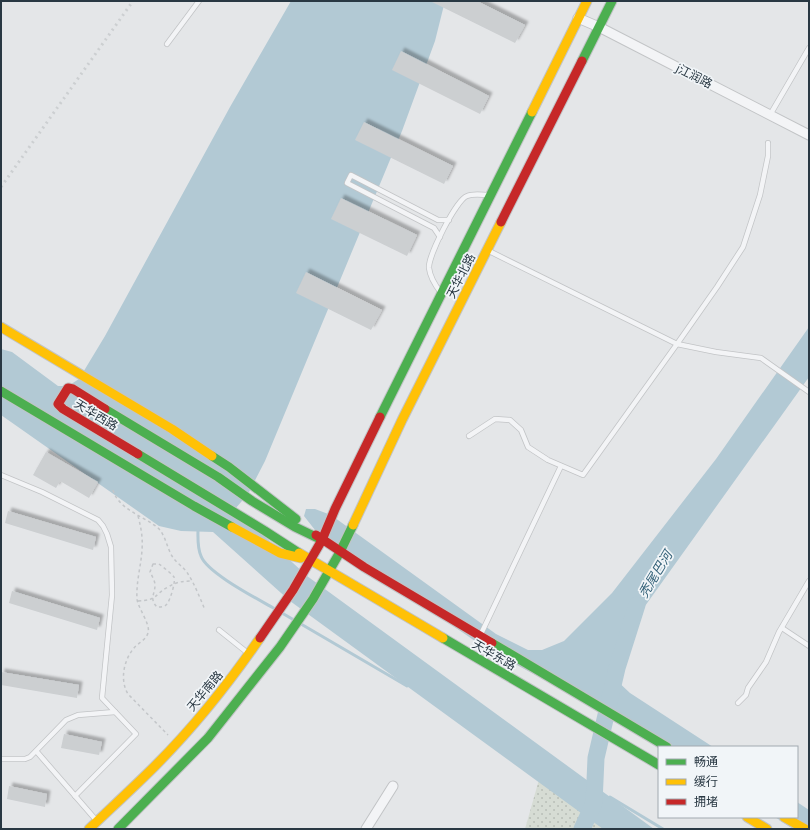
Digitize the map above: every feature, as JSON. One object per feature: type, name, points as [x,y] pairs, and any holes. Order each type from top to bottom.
[{"type":"main road","name":"天华北路","points":[[316,551],[326,543],[335,509],[587,1]]},
{"type":"main road","name":"天华北路","points":[[329,572],[340,552],[402,420],[612,1]]},
{"type":"main road","points":[[1,327],[172,429],[229,467],[326,543]]},
{"type":"main road","name":"天华西路","points":[[314,563],[265,530],[60,407],[59,402],[66,390],[70,387],[86,396],[218,477],[258,505],[326,543]]},
{"type":"main road","points":[[1,391],[194,506],[280,553],[314,563]]},
{"type":"main road","name":"天华东路","points":[[326,543],[364,568],[665,746]]},
{"type":"main road","name":"天华南路","points":[[89,829],[156,765],[209,706],[249,654],[314,563],[316,551]]},
{"type":"main road","name":"天华东路","points":[[314,563],[658,764]]},
{"type":"main road","points":[[118,829],[208,738],[280,647],[313,599],[329,572]]},
{"type":"main road","points":[[749,818],[767,829]]},
{"type":"main road","points":[[786,818],[804,829]]},
{"type":"street","name":"j江润路","points":[[578,18],[599,27],[809,135]]},
{"type":"street","points":[[366,829],[392,786]]},
{"type":"lane","points":[[167,44],[199,1]]},
{"type":"lane","points":[[770,115],[809,48]]},
{"type":"lane","points":[[469,436],[494,419],[510,420],[521,430],[528,447],[548,460],[583,476],[717,287],[743,247],[760,195],[768,156],[768,143]]},
{"type":"lane","points":[[440,237],[434,228],[347,183],[351,175],[438,220],[449,220]]},
{"type":"lane","points":[[442,294],[434,283],[429,266],[440,237],[458,203],[467,196],[490,195]]},
{"type":"lane","points":[[488,250],[677,344],[716,352],[761,358],[809,392]]},
{"type":"lane","points":[[480,637],[561,466]]},
{"type":"lane","points":[[1,475],[17,480],[98,520],[108,534],[111,547],[112,594],[102,698],[136,734],[75,796]]},
{"type":"lane","points":[[738,703],[746,695],[748,688],[766,662],[782,628],[809,581]]},
{"type":"lane","points":[[782,628],[809,646]]},
{"type":"lane","points":[[219,630],[249,654]]},
{"type":"lane","points":[[1,760],[25,760],[30,757],[37,752],[66,720],[78,715],[115,712]]},
{"type":"lane","points":[[37,752],[97,822]]},
{"type":"path","points":[[113,490],[114,496],[119,501],[138,516],[155,525],[160,530],[173,558],[184,569],[192,581],[205,610]]},
{"type":"path","points":[[138,516],[141,529],[142,550],[137,601],[149,628],[149,632],[129,655],[123,674],[124,688],[128,694],[176,742]]},
{"type":"path","points":[[153,564],[159,564],[173,576],[175,583],[166,606],[157,607],[152,599],[155,583],[150,572],[153,564]]},
{"type":"path","points":[[137,601],[152,599],[166,587],[175,583],[192,581]]},
{"type":"shaded area","points":[[540,776],[623,829],[525,829]]},
{"type":"water","points":[[291,1],[445,1],[435,41],[402,131],[265,461],[248,494],[235,509],[307,576],[654,829],[603,829],[290,601],[213,532],[181,531],[159,526],[1,415],[1,349],[12,352],[58,386],[68,386],[79,379],[105,336],[230,107]]},
{"type":"water","points":[[809,327],[809,377],[625,634],[613,658],[614,678],[630,693],[711,746],[666,746],[652,737],[485,648],[315,530],[304,516],[306,509],[315,509],[331,515],[496,634],[528,650],[542,650],[564,641],[612,593],[716,459]]},
{"type":"water","points":[[798,803],[809,810],[809,829],[793,829],[776,818],[798,818]]},
{"type":"building","points":[[430,1],[477,1],[525,25],[515,43]]},
{"type":"building","points":[[401,51],[489,96],[480,114],[392,70]]},
{"type":"building","points":[[364,122],[453,166],[444,184],[355,140]]},
{"type":"building","points":[[341,198],[417,235],[407,256],[331,219]]},
{"type":"building","points":[[306,272],[382,310],[371,330],[296,293]]},
{"type":"building","points":[[46,452],[98,482],[89,498],[60,481],[56,488],[33,475]]},
{"type":"building","points":[[8,511],[96,537],[93,550],[5,523]]},
{"type":"building","points":[[12,591],[100,618],[97,630],[9,603]]},
{"type":"building","points":[[1,672],[79,685],[77,698],[1,685]]},
{"type":"building","points":[[64,734],[102,742],[99,755],[61,748]]},
{"type":"building","points":[[9,786],[47,794],[45,807],[7,799]]},
{"type":"waterway","points":[[198,528],[199,549],[205,563],[223,578],[275,609]]},
{"type":"waterway","name":"秃尾巴河","points":[[582,829],[594,803],[596,758],[617,668],[637,605]]},
{"type":"waterway","points":[[282,613],[294,620]]},
{"type":"waterway","points":[[301,624],[407,686]]},
{"type":"waterway","points":[[610,797],[663,829]]},
{"type":"railway","points":[[1,187],[133,1]]},
{"type":"traffic: fast","points":[[582,61],[612,1]]},
{"type":"traffic: fast","points":[[380,417],[532,112]]},
{"type":"traffic: fast","points":[[1,391],[232,527]]},
{"type":"traffic: fast","points":[[105,409],[218,477],[252,501],[295,527],[322,540]]},
{"type":"traffic: fast","points":[[138,454],[299,553]]},
{"type":"traffic: fast","points":[[212,456],[229,467],[296,519]]},
{"type":"traffic: fast","points":[[118,829],[208,738],[280,647],[313,599],[340,552],[353,525]]},
{"type":"traffic: fast","points":[[443,638],[658,764]]},
{"type":"traffic: fast","points":[[492,643],[665,746]]},
{"type":"traffic: slow","points":[[532,112],[587,1]]},
{"type":"traffic: slow","points":[[353,525],[402,420],[501,222]]},
{"type":"traffic: slow","points":[[1,327],[172,429],[212,456]]},
{"type":"traffic: slow","points":[[232,527],[280,553],[301,558]]},
{"type":"traffic: slow","points":[[299,553],[443,638]]},
{"type":"traffic: slow","points":[[89,829],[147,774],[184,736],[236,672],[260,638]]},
{"type":"traffic: slow","points":[[749,818],[767,829]]},
{"type":"traffic: slow","points":[[786,818],[805,829]]},
{"type":"traffic: jam","points":[[501,222],[582,61]]},
{"type":"traffic: jam","points":[[105,409],[73,389],[68,388],[58,404],[63,409],[138,454]]},
{"type":"traffic: jam","points":[[260,638],[293,590],[322,540],[335,509],[380,417]]},
{"type":"traffic: jam","points":[[316,535],[364,567],[492,643]]}]
